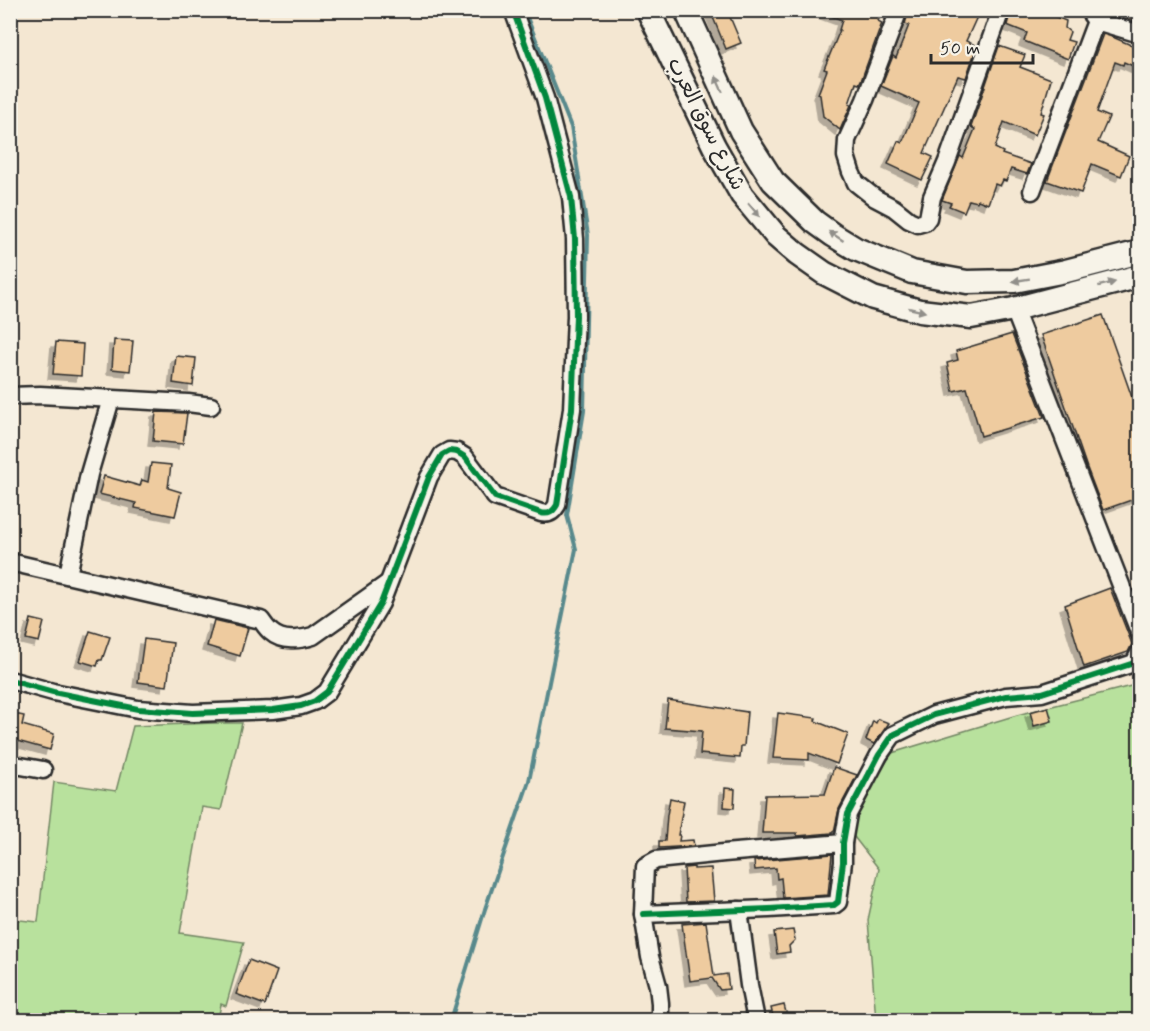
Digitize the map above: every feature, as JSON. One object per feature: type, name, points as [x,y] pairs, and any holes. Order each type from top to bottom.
[{"type":"main road","name":"شارع سوق العرب","points":[[648,10],[714,146],[742,195],[776,236],[824,273],[873,298],[920,311],[970,317],[1014,309],[1140,276]]},
{"type":"main road","points":[[686,10],[741,131],[773,181],[815,222],[856,249],[912,272],[967,282],[1014,281],[1066,271],[1140,252]]},
{"type":"street","points":[[10,680],[53,692],[149,710],[193,713],[273,710],[301,706],[315,701],[327,692],[381,603],[429,477],[442,455],[448,451],[457,452],[465,457],[495,496],[546,514],[553,512],[557,506],[572,409],[576,316],[575,239],[571,197],[545,98],[513,10]]},
{"type":"street","points":[[899,10],[866,100],[847,140],[846,156],[850,172],[856,183],[875,198],[918,224],[925,222],[928,218],[932,196],[1001,10]]},
{"type":"street","points":[[1032,191],[1093,16],[1140,34]]},
{"type":"street","points":[[1014,309],[1140,634]]},
{"type":"street","points":[[10,396],[40,395],[211,406]]},
{"type":"street","points":[[68,575],[89,474],[111,399]]},
{"type":"street","points":[[10,562],[261,620],[272,633],[288,639],[302,640],[313,636],[388,584]]},
{"type":"street","points":[[643,914],[834,905],[838,902],[848,814],[879,754],[893,735],[934,715],[1006,696],[1042,693],[1134,663],[1140,652]]},
{"type":"street","points":[[10,764],[44,770]]},
{"type":"street","points":[[660,1020],[658,986],[650,957],[643,914],[645,866],[656,860],[843,843]]},
{"type":"street","points":[[739,910],[756,1020]]},
{"type":"green space","points":[[1139,684],[1139,1020],[876,1020],[868,920],[879,869],[851,833],[854,814],[892,753],[1017,715]]},
{"type":"green space","points":[[242,723],[221,810],[202,807],[180,933],[244,942],[226,1006],[221,1004],[218,1020],[11,1020],[11,919],[38,922],[54,782],[116,791],[133,726]]},
{"type":"building","points":[[710,10],[727,10],[741,43],[726,49]]},
{"type":"building","points":[[820,10],[883,10],[878,21],[882,23],[862,78],[859,84],[856,83],[849,104],[851,105],[840,130],[823,116],[818,94],[827,70],[824,69],[842,20],[820,12]]},
{"type":"building","points":[[909,10],[980,10],[966,41],[977,46],[966,78],[958,76],[924,153],[933,157],[922,180],[888,164],[898,141],[902,143],[919,103],[881,86],[893,56],[896,58],[909,25],[905,24]]},
{"type":"building","points":[[1011,10],[1039,10],[1066,21],[1065,28],[1070,32],[1067,40],[1074,42],[1068,59],[1024,41],[1027,33],[1007,25]]},
{"type":"building","points":[[1109,10],[1140,10],[1140,23],[1111,14]]},
{"type":"building","points":[[1103,34],[1140,49],[1140,69],[1124,62],[1123,65],[1115,62],[1097,112],[1109,117],[1098,142],[1129,156],[1121,176],[1092,164],[1081,193],[1047,181]]},
{"type":"building","points":[[999,46],[1025,55],[1020,67],[1051,79],[1041,113],[1044,114],[1035,135],[1004,122],[995,148],[1003,152],[1002,154],[1031,164],[1027,174],[1011,169],[1006,181],[1003,180],[1000,186],[995,184],[988,204],[978,200],[977,202],[969,200],[964,212],[949,206],[951,203],[942,200],[960,156],[963,158],[975,129],[971,127]]},
{"type":"building","points":[[1103,315],[1140,420],[1140,497],[1103,510],[1041,335]]},
{"type":"building","points":[[1012,334],[1044,417],[981,436],[967,388],[953,391],[947,363],[958,360],[956,351]]},
{"type":"building","points":[[114,340],[133,341],[130,371],[112,369]]},
{"type":"building","points":[[56,342],[83,344],[81,376],[53,374]]},
{"type":"building","points":[[176,356],[196,358],[193,386],[173,383]]},
{"type":"building","points":[[156,412],[187,413],[183,444],[153,441]]},
{"type":"building","points":[[151,463],[171,465],[168,488],[181,492],[175,516],[135,508],[136,503],[99,494],[104,476],[140,486],[142,480],[148,482]]},
{"type":"building","points":[[1110,588],[1132,644],[1128,652],[1084,667],[1065,605]]},
{"type":"building","points":[[31,619],[44,622],[39,642],[26,639]]},
{"type":"building","points":[[214,620],[248,628],[240,656],[207,646]]},
{"type":"building","points":[[90,631],[110,637],[102,660],[99,660],[97,666],[80,661]]},
{"type":"building","points":[[144,639],[173,643],[167,686],[138,682]]},
{"type":"building","points":[[668,700],[747,712],[744,746],[741,746],[740,758],[700,754],[702,731],[665,728]]},
{"type":"building","points":[[1048,707],[1052,721],[1034,726],[1030,712]]},
{"type":"building","points":[[10,713],[24,716],[22,725],[54,734],[50,750],[10,739]]},
{"type":"building","points":[[778,713],[816,718],[815,721],[848,734],[837,764],[809,753],[809,760],[773,758]]},
{"type":"building","points":[[878,719],[889,723],[874,744],[866,740],[873,721],[876,723]]},
{"type":"building","points":[[834,767],[857,775],[839,809],[834,832],[797,836],[797,833],[762,833],[765,795],[825,794]]},
{"type":"building","points":[[725,788],[735,789],[734,808],[724,807]]},
{"type":"building","points":[[670,798],[684,801],[679,841],[693,840],[694,846],[659,848],[659,841],[665,841]]},
{"type":"building","points":[[832,854],[828,895],[783,898],[781,878],[777,879],[776,868],[755,870],[754,861]]},
{"type":"building","points":[[694,867],[694,869],[711,868],[714,901],[686,902],[684,868]]},
{"type":"building","points":[[706,922],[714,976],[727,974],[729,989],[720,990],[712,978],[690,981],[682,924]]},
{"type":"building","points":[[793,930],[795,940],[789,946],[790,952],[777,954],[774,932]]},
{"type":"building","points":[[249,960],[277,971],[265,1005],[236,994]]},
{"type":"building","points":[[784,1005],[788,1020],[774,1020],[771,1008]]},
{"type":"waterway","points":[[451,1020],[485,909],[529,781],[576,549],[567,515],[584,411],[588,235],[571,127],[524,10]]},
{"type":"cycle path","points":[[10,680],[53,692],[138,709],[193,713],[273,710],[301,706],[315,701],[327,692],[381,603],[429,477],[442,455],[449,451],[457,452],[465,457],[495,497],[544,514],[551,512],[557,505],[572,409],[576,316],[575,239],[571,197],[545,98],[513,10]]},
{"type":"cycle path","points":[[643,914],[834,905],[838,902],[848,814],[879,755],[893,735],[934,715],[1006,696],[1042,693],[1134,663],[1140,652]]}]
